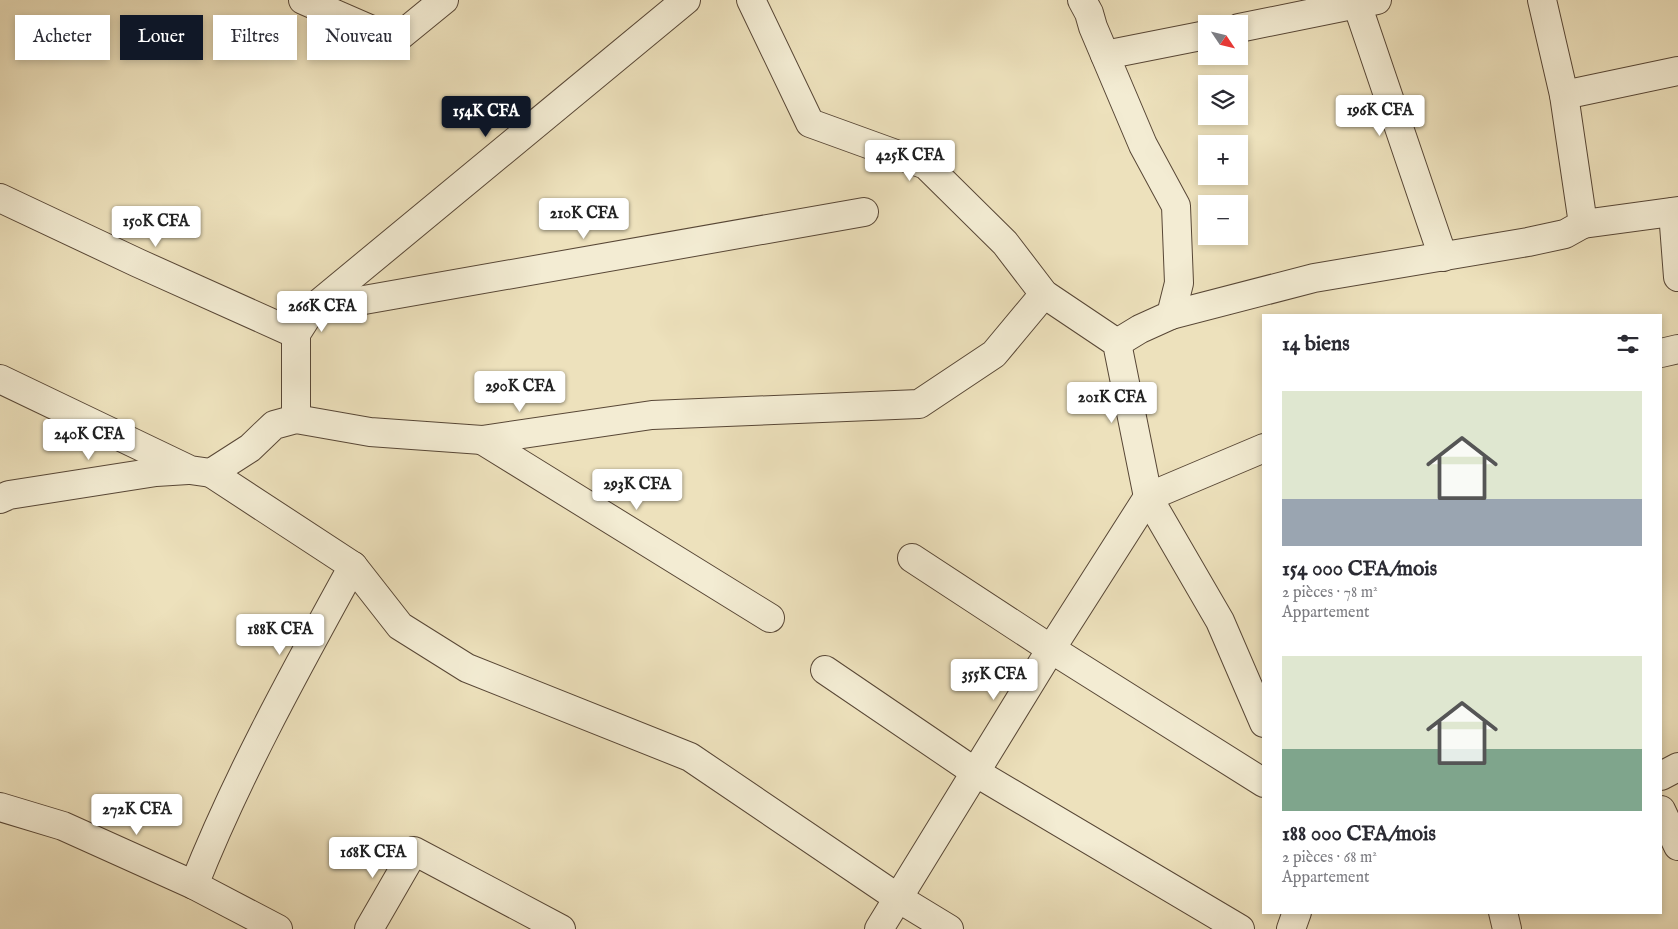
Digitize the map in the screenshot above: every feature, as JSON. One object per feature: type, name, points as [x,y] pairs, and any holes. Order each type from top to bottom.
[{"type":"street","points":[[303,0],[395,40],[444,0]]},
{"type":"street","points":[[296,418],[296,334],[312,309],[686,0]]},
{"type":"street","points":[[751,0],[810,124],[926,165],[1005,243],[1044,294],[1117,344],[1148,497],[1220,621],[1262,718]]},
{"type":"street","points":[[1082,0],[1143,144],[1176,206],[1179,283],[1171,315]]},
{"type":"street","points":[[1542,0],[1564,94],[1583,224]]},
{"type":"street","points":[[1248,26],[1367,2],[1443,257]]},
{"type":"street","points":[[1105,56],[1198,37]]},
{"type":"street","points":[[1564,94],[1678,71]]},
{"type":"street","points":[[0,198],[296,334]]},
{"type":"street","points":[[1117,344],[1140,329],[1171,315],[1314,278],[1443,257],[1565,234],[1583,224],[1675,211],[1678,277]]},
{"type":"street","points":[[312,309],[864,212]]},
{"type":"street","points":[[0,499],[9,495],[146,473],[201,471],[250,448],[274,425],[296,418],[370,432],[482,440],[652,415],[919,404],[994,354],[1044,294]]},
{"type":"street","points":[[1662,352],[1678,349]]},
{"type":"street","points":[[0,379],[201,471],[353,566],[400,626],[466,668],[690,756],[898,898],[949,929]]},
{"type":"street","points":[[482,440],[770,618]]},
{"type":"street","points":[[879,929],[1051,649],[1148,497],[1262,449]]},
{"type":"street","points":[[912,558],[1051,649],[1262,782]]},
{"type":"street","points":[[194,885],[208,850],[268,722],[353,566]]},
{"type":"street","points":[[825,670],[975,772],[1240,929]]},
{"type":"street","points":[[1662,775],[1678,767]]},
{"type":"street","points":[[0,807],[63,826],[194,885],[278,929]]},
{"type":"street","points":[[1662,812],[1678,846]]},
{"type":"street","points":[[369,929],[414,851],[550,926]]},
{"type":"street","points":[[1291,929],[1296,914]]},
{"type":"street","points":[[1503,914],[1507,929]]}]
